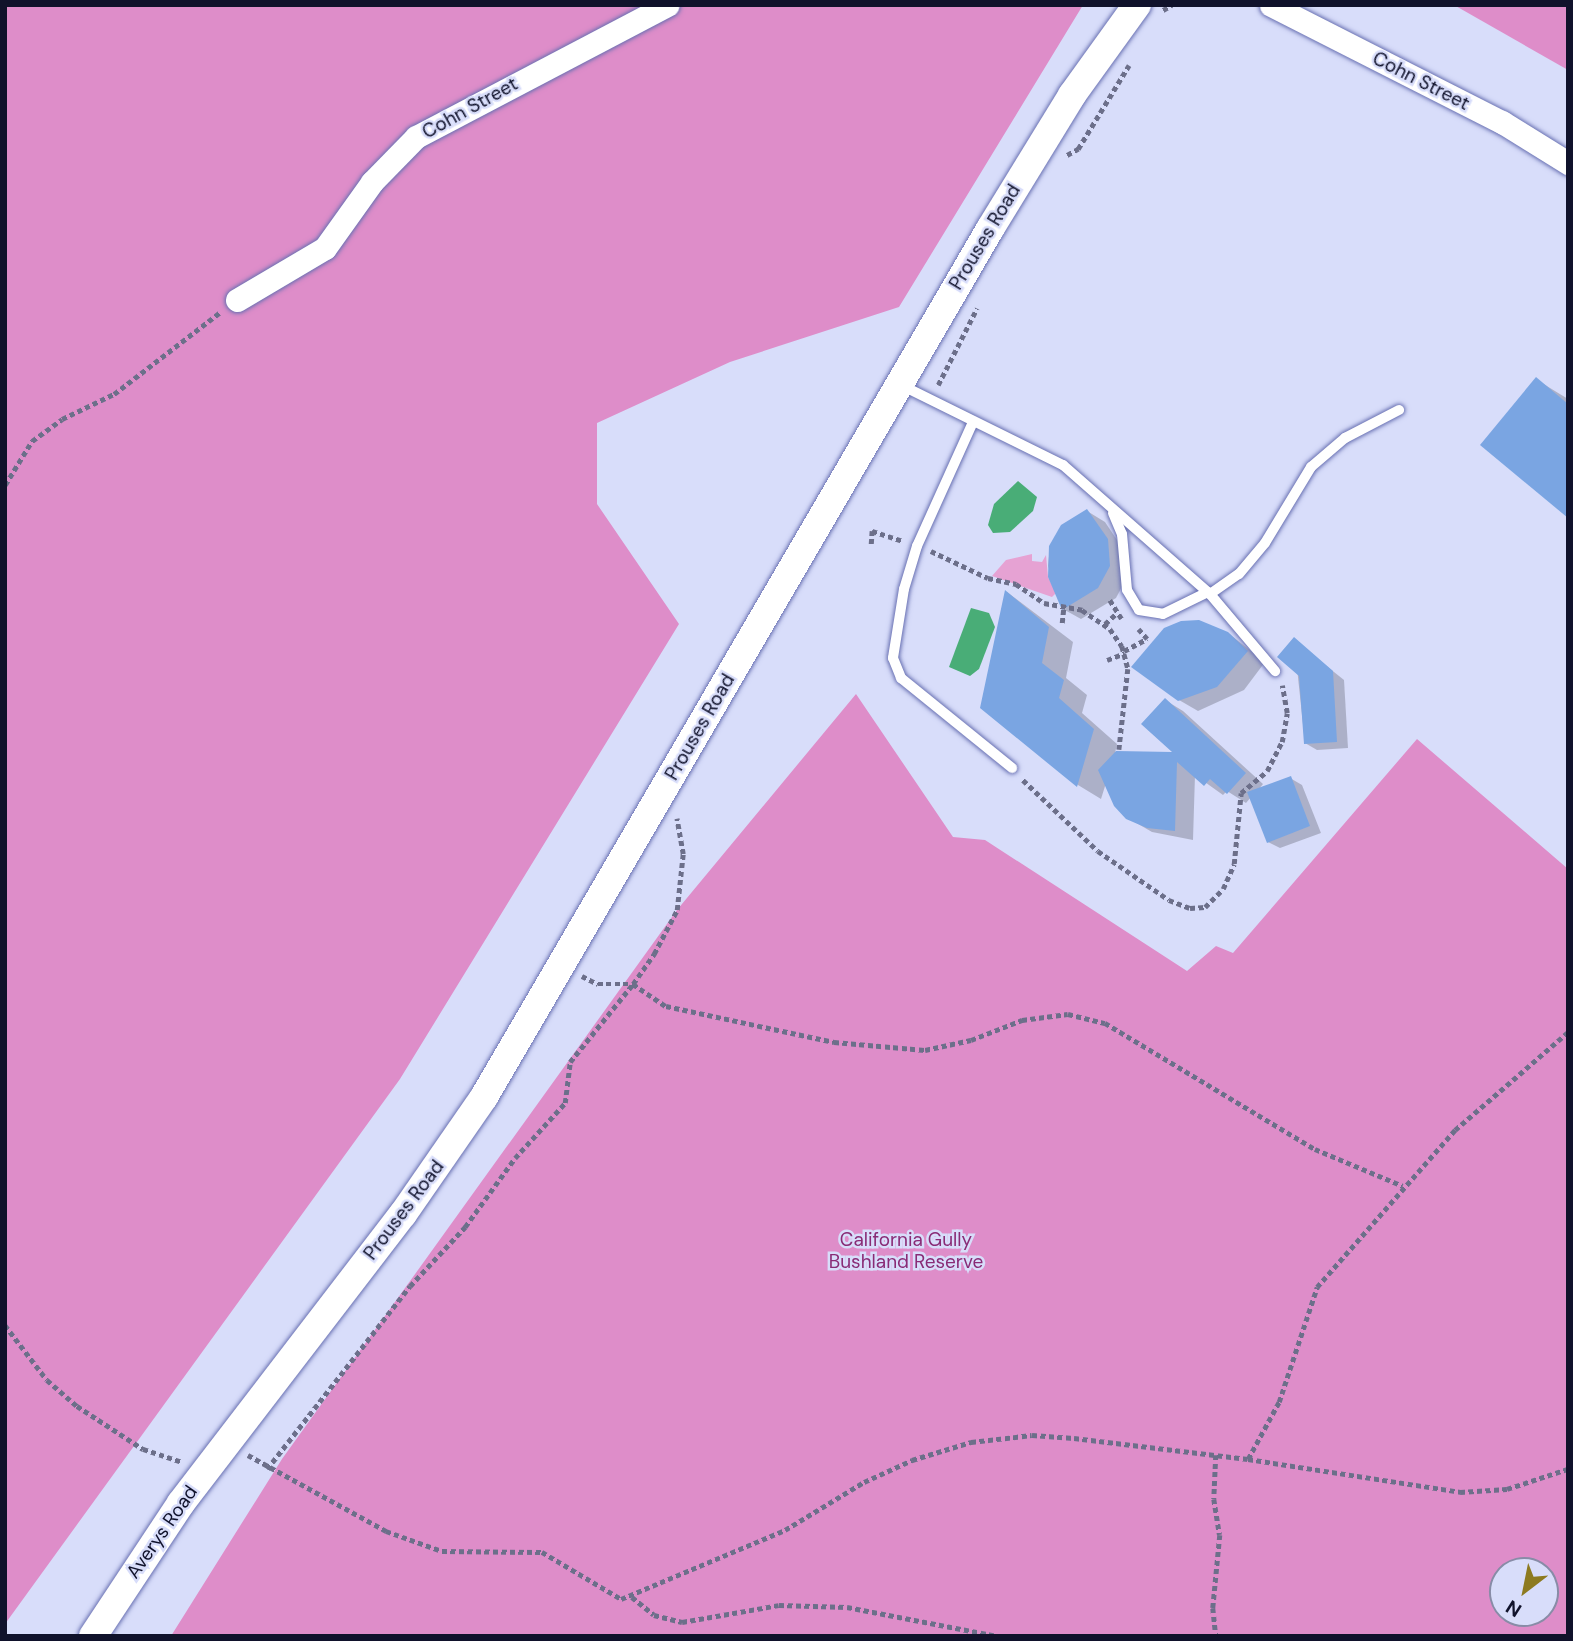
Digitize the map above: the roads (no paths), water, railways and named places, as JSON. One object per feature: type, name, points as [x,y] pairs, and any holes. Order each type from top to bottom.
[{"type":"street","name":"Cohn Street","points":[[237,300],[325,248],[372,182],[416,137],[667,5]]},
{"type":"street","name":"Cohn Street","points":[[1271,5],[1502,122],[1568,163]]},
{"type":"street","name":"Prouses Road","points":[[231,1436],[432,1174],[561,967],[898,383],[1053,125],[1147,13]]},
{"type":"street","name":"Averys Road","points":[[93,1636],[231,1436]]},
{"type":"lane","points":[[898,383],[1063,465],[1209,593],[1275,671]]},
{"type":"lane","points":[[1107,503],[1120,529],[1128,594],[1139,610],[1163,614],[1209,593],[1239,574],[1265,543],[1311,467],[1345,438],[1399,410]]},
{"type":"lane","points":[[972,422],[917,546],[899,614],[893,651],[896,670],[1012,768]]},
{"type":"park label","name":"California Gully Bushland Reserve","points":[[906,1251]]}]
